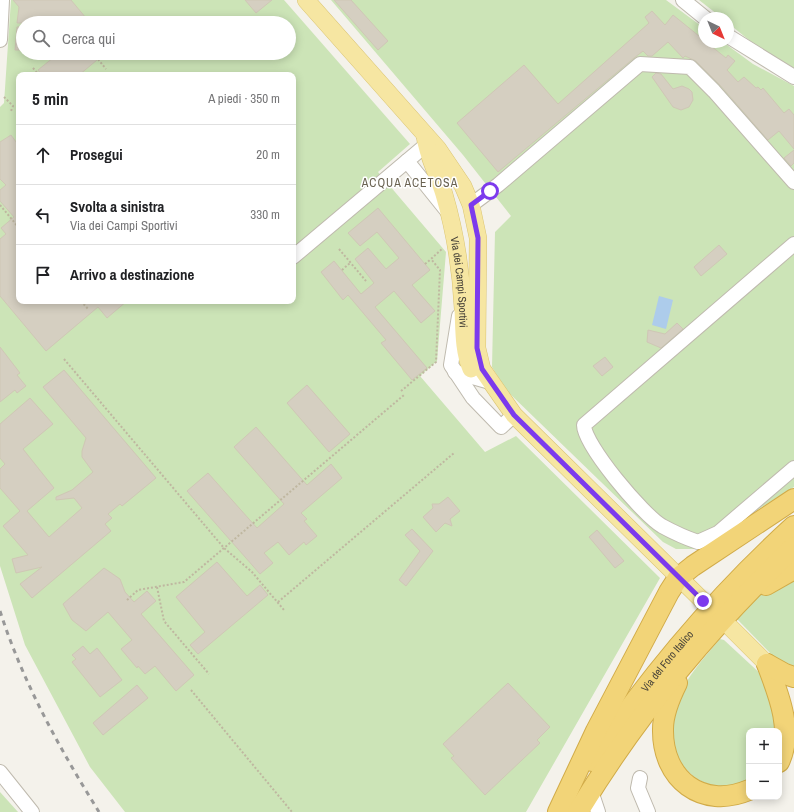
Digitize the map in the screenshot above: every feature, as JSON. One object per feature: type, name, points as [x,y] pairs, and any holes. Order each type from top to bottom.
[{"type":"highway","points":[[558,812],[596,731],[669,592],[678,578],[693,566],[794,499]]},
{"type":"highway","name":"Via del Foro Italico","points":[[558,812],[612,732],[656,675],[706,616],[794,526]]},
{"type":"highway","name":"Via del Foro Italico","points":[[578,812],[651,705],[692,653],[731,619],[794,547]]},
{"type":"highway","points":[[731,619],[760,588],[794,569]]},
{"type":"highway","points":[[692,653],[670,697],[664,719],[664,740],[670,762],[676,774],[687,785],[704,794],[721,798],[730,797],[746,791]]},
{"type":"highway","points":[[767,664],[784,674],[794,677]]},
{"type":"highway","points":[[767,664],[781,700],[785,717],[785,744],[782,753]]},
{"type":"main road","name":"Via dei Campi Sportivi","points":[[306,0],[426,140],[452,167],[473,212],[479,252],[477,354],[479,364],[474,380]]},
{"type":"main road","name":"Via dei Campi Sportivi","points":[[426,140],[449,214],[458,259],[466,356],[474,380],[514,415],[703,601]]},
{"type":"main road","points":[[449,214],[459,221],[466,222],[473,212]]},
{"type":"main road","points":[[731,619],[767,664]]},
{"type":"street","points":[[0,40],[2,0]]},
{"type":"street","points":[[683,0],[698,12]]},
{"type":"street","points":[[734,40],[794,77]]},
{"type":"street","points":[[473,212],[538,152],[640,64],[690,67],[714,91],[794,182]]},
{"type":"street","points":[[296,254],[408,161],[426,140]]},
{"type":"street","points":[[408,161],[449,214]]},
{"type":"street","points":[[794,244],[584,425],[584,432],[600,458],[625,490],[660,525],[698,542],[718,533],[794,468]]},
{"type":"street","points":[[462,300],[451,357],[451,365],[455,372],[474,380],[473,398],[500,427],[514,415]]},
{"type":"street","points":[[0,772],[32,812]]},
{"type":"street","points":[[640,778],[638,788],[648,812]]},
{"type":"street","points":[[591,791],[598,812]]},
{"type":"path","points":[[98,60],[106,69]]},
{"type":"path","points":[[33,68],[36,72]]},
{"type":"path","points":[[4,97],[13,106],[11,111]]},
{"type":"path","points":[[0,205],[16,224]]},
{"type":"path","points":[[339,248],[366,281]]},
{"type":"path","points":[[425,264],[443,248]]},
{"type":"path","points":[[401,391],[436,362],[440,270],[431,259]]},
{"type":"path","points":[[342,270],[350,262]]},
{"type":"path","points":[[363,278],[367,275]]},
{"type":"path","points":[[84,304],[88,309]]},
{"type":"path","points":[[64,360],[224,548],[252,572],[284,610]]},
{"type":"path","points":[[127,600],[138,590],[184,582],[404,395]]},
{"type":"path","points":[[278,602],[454,453]]},
{"type":"path","points":[[157,587],[164,621],[210,674]]},
{"type":"path","points":[[191,690],[292,812]]},
{"type":"green space","points":[[11,0],[284,0],[410,144],[378,172],[446,252],[437,361],[420,376],[485,452],[516,436],[660,578],[526,812],[125,812],[90,767],[25,645],[0,566],[0,107],[4,103]]},
{"type":"green space","points":[[331,0],[666,0],[698,24],[698,48],[731,48],[753,64],[794,86],[794,487],[724,531],[705,549],[676,549],[663,542],[506,390],[492,367],[495,232],[511,216],[463,155]]},
{"type":"green space","points":[[699,0],[794,0],[794,68],[755,45],[734,28],[734,12],[714,12]]},
{"type":"green space","points":[[794,575],[794,671],[772,655],[736,618],[748,604],[762,593]]},
{"type":"green space","points":[[720,639],[724,640],[764,677],[774,714],[774,728],[746,728],[746,780],[736,784],[722,786],[698,780],[681,762],[675,750],[670,720],[684,685]]},
{"type":"green space","points":[[0,792],[18,812],[0,812]]},
{"type":"water","points":[[659,296],[673,300],[666,329],[652,325]]},
{"type":"building","points":[[13,0],[71,0],[84,16],[18,16],[19,7]]},
{"type":"building","points":[[245,0],[272,0],[256,13]]},
{"type":"building","points":[[334,0],[351,0],[388,41],[378,50]]},
{"type":"building","points":[[652,11],[665,25],[673,15],[698,35],[698,48],[714,48],[726,58],[728,55],[735,61],[727,70],[738,82],[744,77],[756,88],[758,87],[761,90],[763,88],[784,113],[789,109],[794,115],[794,149],[779,131],[768,140],[720,85],[696,61],[685,56],[683,58],[668,42],[652,56],[648,56],[643,51],[498,172],[457,123],[524,65],[558,104],[649,23],[645,17]]},
{"type":"building","points":[[50,60],[97,60],[83,72],[40,72],[38,70]]},
{"type":"building","points":[[656,73],[661,74],[673,89],[682,86],[692,92],[693,100],[689,107],[681,110],[673,107],[652,77]]},
{"type":"building","points":[[11,135],[16,142],[16,304],[123,304],[107,318],[98,307],[46,351],[0,296],[0,239],[6,234],[1,228],[14,217],[0,201],[0,190],[6,185],[0,179],[0,142]]},
{"type":"building","points":[[794,150],[794,163],[791,166],[784,158]]},
{"type":"building","points":[[378,208],[430,270],[412,285],[435,311],[421,323],[394,291],[375,307],[427,368],[412,380],[381,343],[386,340],[348,295],[343,300],[321,272],[334,261],[361,294],[374,283],[355,259],[368,248],[386,269],[399,258],[377,232],[360,246],[348,233]]},
{"type":"building","points":[[719,245],[727,254],[701,276],[694,267]]},
{"type":"building","points":[[677,323],[683,329],[661,348],[647,342],[648,330],[665,334]]},
{"type":"building","points":[[0,347],[20,373],[17,375],[26,386],[17,393],[15,390],[0,402]]},
{"type":"building","points":[[605,357],[613,367],[602,376],[593,366]]},
{"type":"building","points":[[64,370],[156,478],[122,506],[120,504],[108,514],[112,518],[105,524],[111,531],[32,598],[20,584],[42,567],[16,573],[12,559],[28,555],[3,526],[20,511],[0,488],[0,469],[5,464],[0,458],[0,424],[30,398],[53,424],[23,449],[54,488],[27,511],[49,537],[82,508],[74,498],[56,500],[56,497],[72,490],[93,472],[82,457],[82,451],[86,438],[43,387]]},
{"type":"building","points":[[307,385],[350,434],[329,452],[287,403]]},
{"type":"building","points":[[256,427],[307,485],[331,464],[342,478],[301,513],[307,519],[304,521],[317,536],[306,545],[304,542],[289,555],[278,542],[264,553],[273,563],[260,574],[187,491],[208,473],[257,528],[284,504],[234,447]]},
{"type":"building","points":[[448,497],[460,511],[450,519],[452,526],[445,523],[436,532],[423,517],[433,508],[432,504],[439,504]]},
{"type":"building","points":[[412,529],[433,551],[406,586],[399,580],[420,551],[405,535]]},
{"type":"building","points":[[597,530],[624,561],[615,568],[589,537]]},
{"type":"building","points":[[217,562],[247,596],[260,585],[268,595],[198,654],[190,645],[205,632],[176,597]]},
{"type":"building","points":[[104,568],[120,579],[125,592],[134,602],[147,591],[156,601],[141,614],[194,675],[176,691],[155,666],[145,674],[138,666],[137,668],[121,649],[132,640],[108,612],[86,631],[72,620],[63,604]]},
{"type":"building","points":[[83,646],[90,654],[97,648],[122,680],[100,697],[72,662],[76,659],[72,655]]},
{"type":"building","points":[[508,683],[550,727],[537,740],[540,743],[485,795],[451,758],[454,756],[443,744]]},
{"type":"building","points":[[137,685],[148,698],[103,735],[93,723]]},
{"type":"railway","points":[[0,611],[9,638],[31,690],[70,764],[99,812]]},
{"type":"district","name":"ACQUA ACETOSA","points":[[410,183]]},
{"type":"route","points":[[490,191],[471,205],[478,238],[479,252],[477,304],[477,354],[479,364],[514,415],[703,601]]}]
